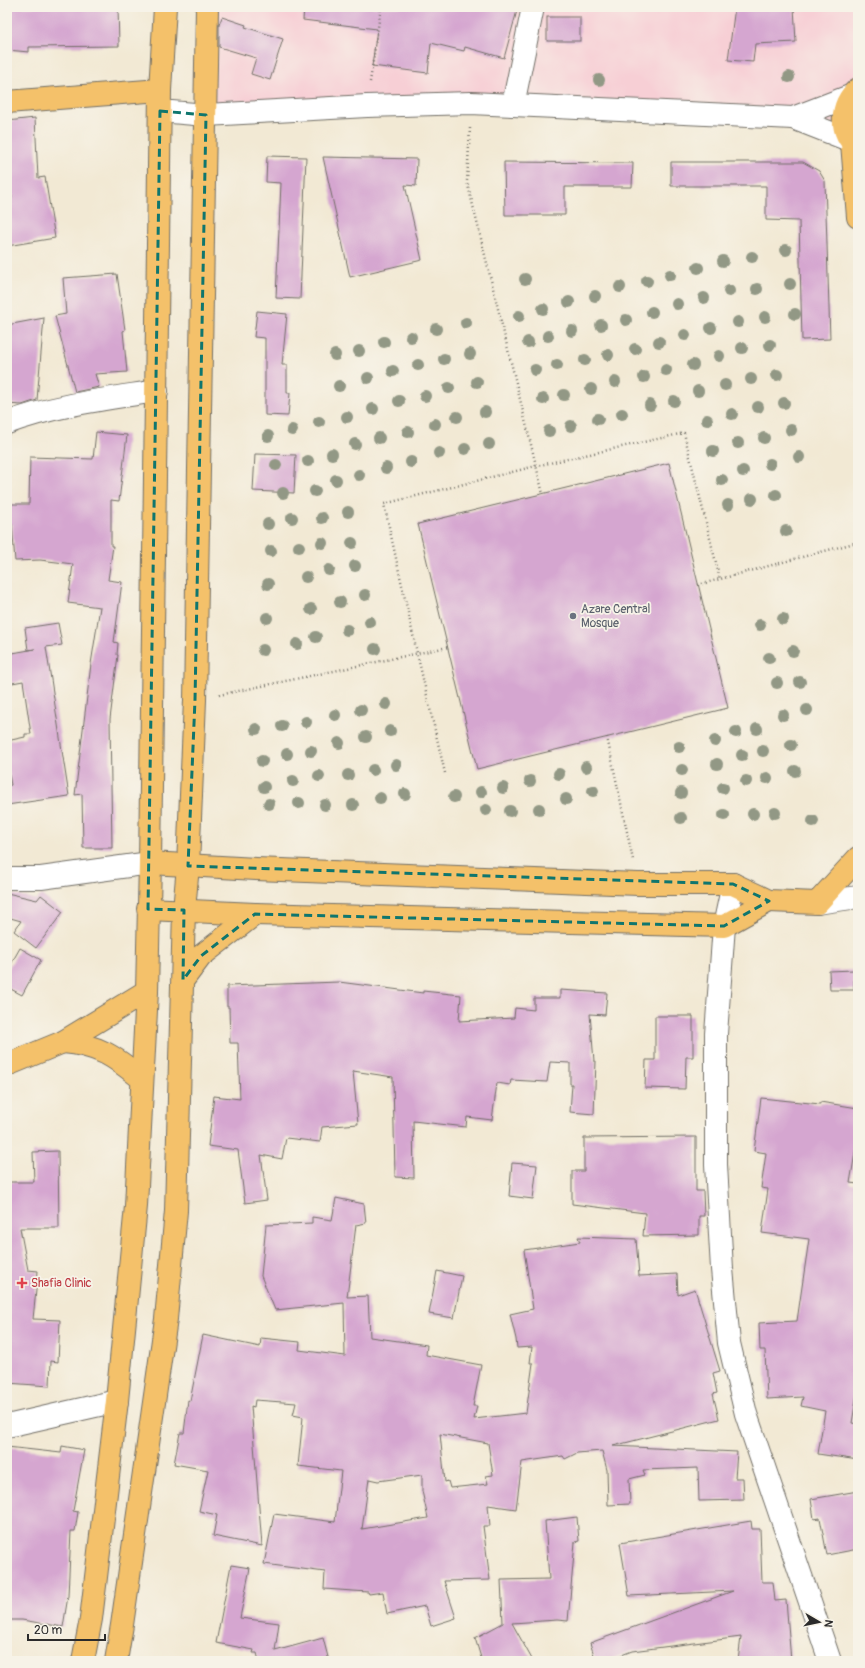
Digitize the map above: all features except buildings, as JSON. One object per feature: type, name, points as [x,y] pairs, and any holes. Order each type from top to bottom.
[{"type":"main road","points":[[83,1661],[91,1620],[117,1401],[136,1206],[147,991],[157,391],[160,101],[165,7]]},
{"type":"main road","points":[[116,1661],[124,1617],[166,1319],[176,1211],[184,910],[188,866],[194,700],[207,7]]},
{"type":"main road","points":[[854,93],[847,101],[843,121],[853,144],[858,217]]},
{"type":"main road","points":[[7,102],[160,101]]},
{"type":"main road","points":[[150,863],[188,866],[638,884],[733,884],[769,901],[816,903],[858,858]]},
{"type":"main road","points":[[148,909],[255,914],[724,926],[769,901]]},
{"type":"main road","points":[[183,980],[201,956],[255,914]]},
{"type":"main road","points":[[7,1065],[63,1042],[147,991]]},
{"type":"main road","points":[[63,1042],[74,1043],[105,1052],[142,1079]]},
{"type":"street","points":[[513,105],[533,7]]},
{"type":"street","points":[[793,118],[854,93]]},
{"type":"street","points":[[160,101],[206,115],[367,106],[471,103],[793,118],[853,144]]},
{"type":"street","points":[[7,423],[58,408],[157,391]]},
{"type":"street","points":[[7,878],[41,878],[150,863]]},
{"type":"street","points":[[733,884],[724,926],[716,1034],[716,1157],[722,1269],[729,1343],[746,1414],[830,1661]]},
{"type":"street","points":[[816,903],[858,897]]},
{"type":"street","points":[[7,1426],[117,1401]]},
{"type":"path","points":[[367,106],[381,7]]},
{"type":"path","points":[[471,103],[468,181],[543,494]]},
{"type":"path","points":[[445,773],[384,504],[536,466],[684,433],[720,579]]},
{"type":"path","points":[[698,585],[858,542]]},
{"type":"path","points":[[194,700],[448,647]]},
{"type":"path","points":[[607,737],[638,884]]},
{"type":"highlighted area","points":[[160,111],[206,115],[195,700],[188,866],[733,884],[769,901],[724,926],[255,914],[201,956],[183,980],[184,910],[148,909]]},
{"type":"shaded area","points":[[206,7],[858,7],[858,89],[845,124],[367,106],[204,103]]},
{"type":"place","name":"Azare Central Mosque","points":[[573,616]]},
{"type":"place","name":"Shafia Clinic","points":[[22,1283]]}]
